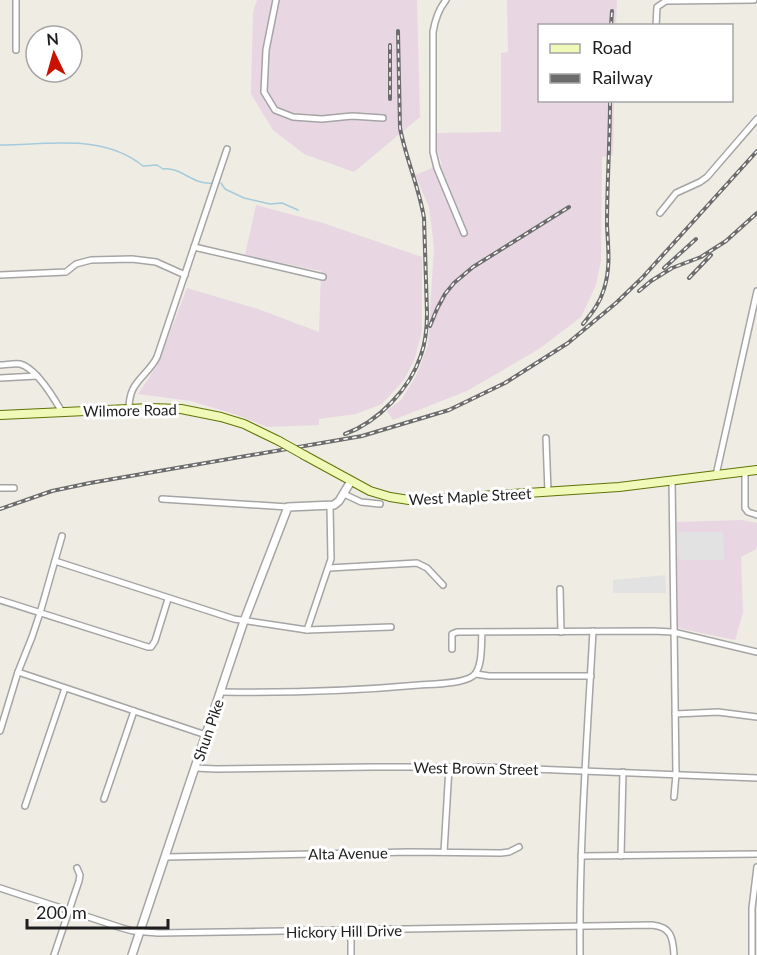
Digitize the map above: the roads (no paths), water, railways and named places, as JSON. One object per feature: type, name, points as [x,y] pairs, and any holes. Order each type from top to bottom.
[{"type":"main road","name":"Wilmore Road","points":[[0,415],[163,408],[201,412],[244,424],[351,481]]},
{"type":"main road","name":"West Maple Street","points":[[351,481],[380,494],[409,500],[619,487],[757,470]]},
{"type":"street","points":[[16,0],[16,50]]},
{"type":"street","points":[[276,0],[266,50],[264,92],[275,110],[292,117],[384,118]]},
{"type":"street","points":[[446,0],[435,19],[433,32],[432,141],[435,162],[464,233]]},
{"type":"street","points":[[656,24],[657,7],[666,1],[754,0]]},
{"type":"street","points":[[660,213],[676,193],[707,177],[757,119]]},
{"type":"street","points":[[129,409],[133,389],[157,357],[227,149]]},
{"type":"street","points":[[195,247],[323,277]]},
{"type":"street","points":[[0,275],[66,272],[76,264],[91,260],[132,259],[156,262],[185,274]]},
{"type":"street","points":[[716,475],[757,291]]},
{"type":"street","points":[[0,365],[21,364],[37,376],[62,412]]},
{"type":"street","points":[[0,378],[37,376]]},
{"type":"street","points":[[546,438],[548,492]]},
{"type":"street","points":[[745,471],[745,508],[748,512],[757,515]]},
{"type":"street","points":[[672,480],[676,774],[674,797]]},
{"type":"street","points":[[162,499],[288,507],[330,506],[337,503],[351,481]]},
{"type":"street","points":[[0,488],[14,488]]},
{"type":"street","points":[[344,494],[361,502],[380,504]]},
{"type":"street","points":[[307,630],[329,568],[332,549],[330,506]]},
{"type":"street","name":"Shun Pike","points":[[132,955],[244,621],[288,507]]},
{"type":"street","points":[[0,731],[18,672],[40,613],[62,536]]},
{"type":"street","points":[[54,561],[244,621],[307,630],[390,627]]},
{"type":"street","points":[[329,568],[417,563],[427,568],[443,585]]},
{"type":"street","points":[[560,589],[561,632]]},
{"type":"street","points":[[0,600],[148,647],[155,641],[168,598]]},
{"type":"street","points":[[452,649],[452,634],[457,632],[652,631],[673,632],[757,652]]},
{"type":"street","points":[[221,692],[322,691],[464,680],[476,674],[480,665],[482,632]]},
{"type":"street","points":[[580,955],[581,856],[593,632]]},
{"type":"street","points":[[18,672],[206,735]]},
{"type":"street","points":[[476,674],[591,676]]},
{"type":"street","points":[[25,806],[65,688]]},
{"type":"street","points":[[104,799],[134,711]]},
{"type":"street","points":[[675,714],[717,712],[757,717]]},
{"type":"street","points":[[444,852],[449,767]]},
{"type":"street","name":"West Brown Street","points":[[195,768],[449,767],[757,778]]},
{"type":"street","points":[[621,856],[623,772]]},
{"type":"street","name":"Alta Avenue","points":[[165,857],[501,853],[519,847]]},
{"type":"street","points":[[581,856],[757,854]]},
{"type":"street","points":[[752,955],[755,928],[753,895],[757,867]]},
{"type":"street","points":[[54,955],[79,881],[80,874],[77,868]]},
{"type":"street","name":"Hickory Hill Drive","points":[[0,888],[140,932],[660,926],[667,929],[671,936],[674,955]]},
{"type":"street","points":[[351,931],[351,955]]},
{"type":"waterway","points":[[0,145],[56,143],[93,145],[111,149],[143,166],[157,165],[163,169],[175,170],[200,182],[213,183]]},
{"type":"waterway","points":[[221,183],[225,189],[244,198],[270,204],[282,203],[298,210]]},
{"type":"railway","points":[[611,24],[612,11]]},
{"type":"railway","points":[[345,434],[381,413],[401,392],[416,368],[426,334],[424,218],[400,128],[398,31]]},
{"type":"railway","points":[[390,45],[390,99]]},
{"type":"railway","points":[[583,324],[600,299],[608,273],[610,102]]},
{"type":"railway","points":[[0,509],[52,491],[90,483],[362,436],[449,410],[505,383],[568,343],[616,303],[642,278],[757,151]]},
{"type":"railway","points":[[430,326],[445,294],[454,283],[473,267],[569,207]]},
{"type":"railway","points":[[639,291],[672,268],[701,257],[726,241],[757,213]]},
{"type":"railway","points":[[664,268],[696,239]]},
{"type":"railway","points":[[689,278],[711,255]]}]
